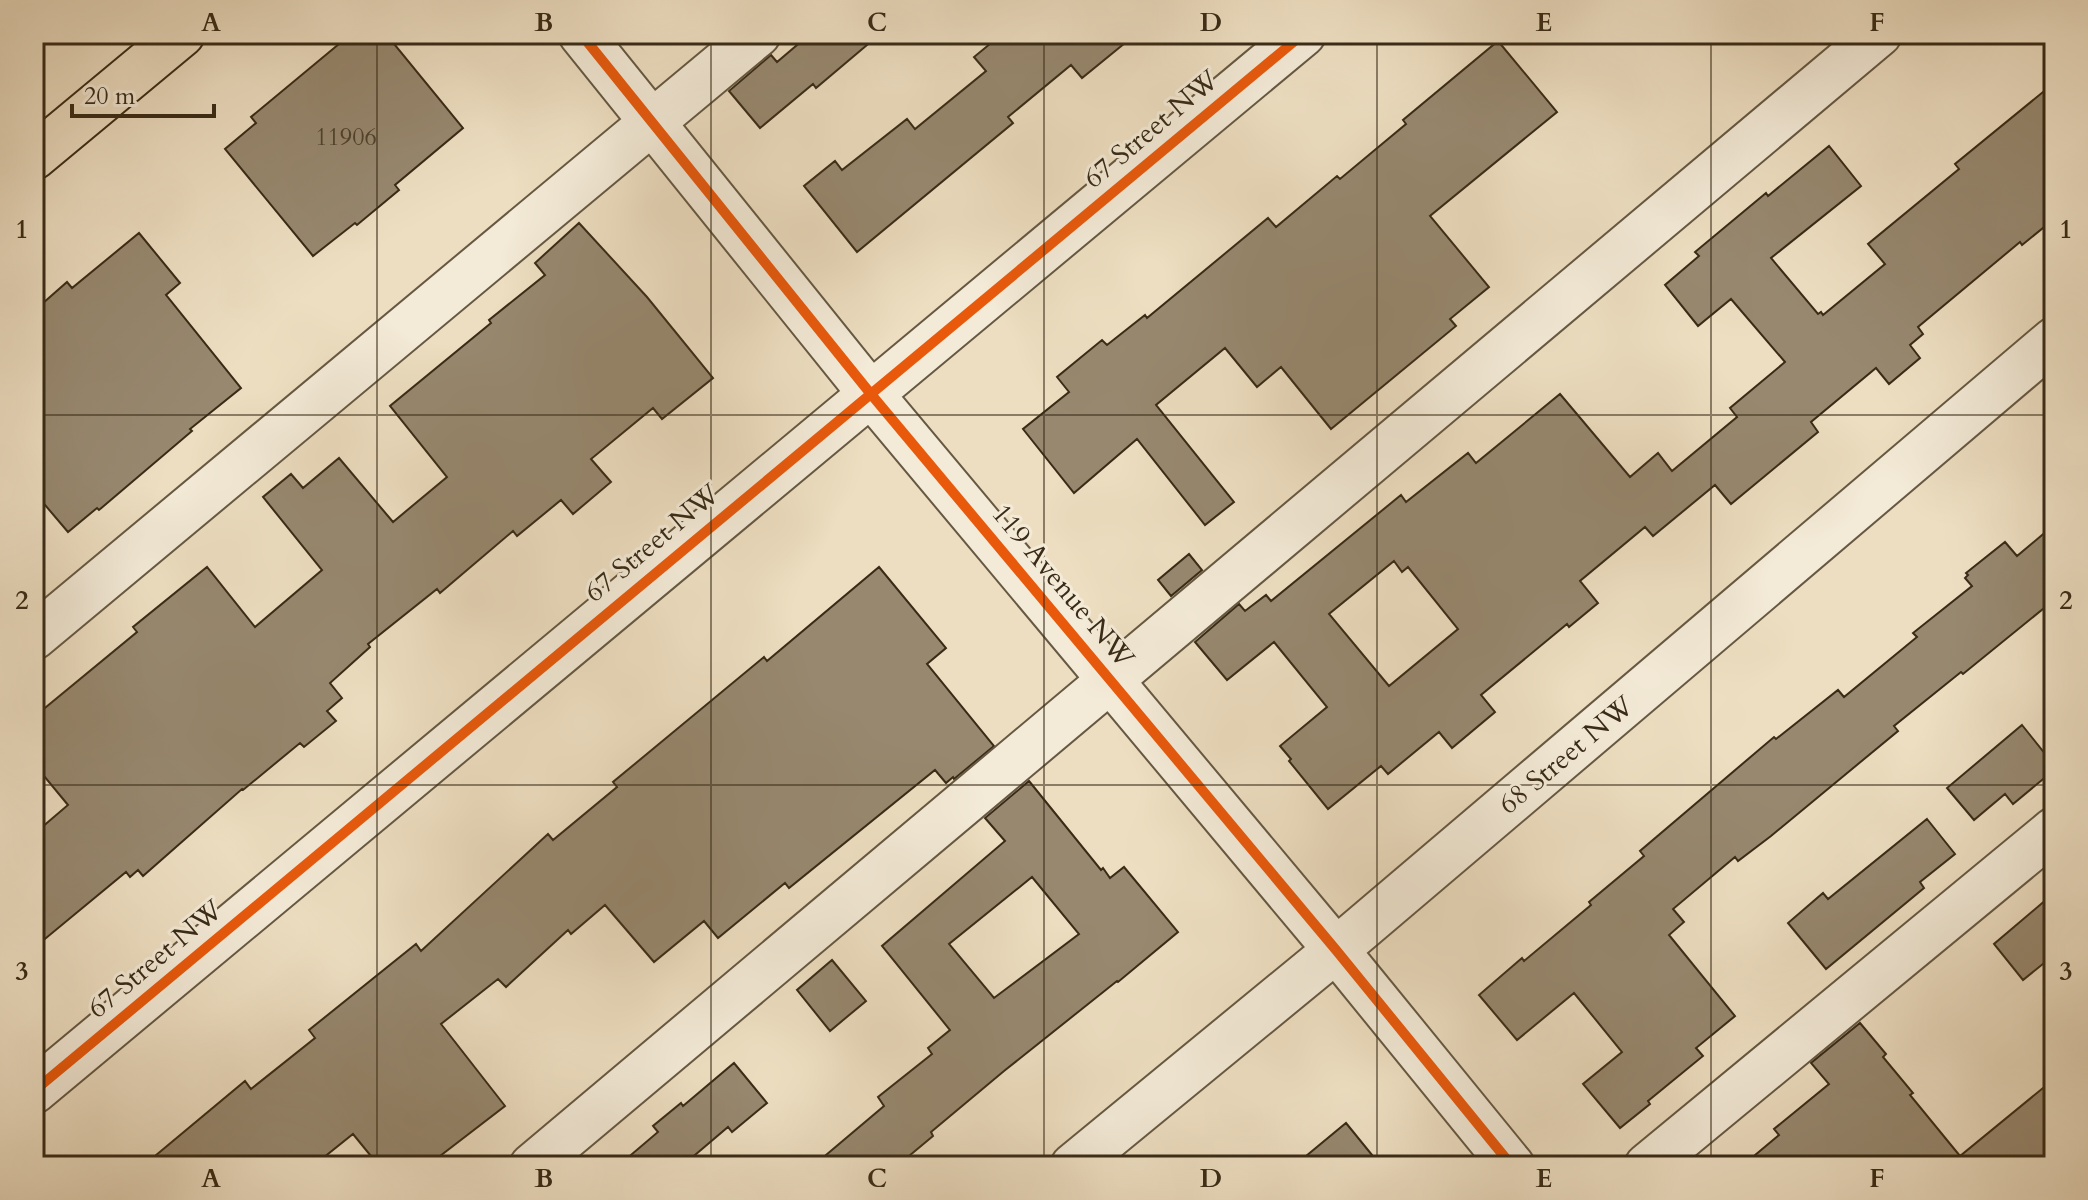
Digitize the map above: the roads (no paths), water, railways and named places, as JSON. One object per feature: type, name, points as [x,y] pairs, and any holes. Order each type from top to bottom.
[{"type":"main road","points":[[34,157],[182,34]]},
{"type":"street","name":"119 Avenue NW","points":[[581,34],[870,393],[1336,950],[1512,1166]]},
{"type":"street","points":[[34,637],[758,34]]},
{"type":"street","name":"67 Street NW","points":[[34,1091],[1303,34]]},
{"type":"street","points":[[532,1166],[1879,34]]},
{"type":"street","name":"68 Street NW","points":[[1073,1166],[1336,950],[2054,340]]},
{"type":"street","points":[[1647,1166],[2054,830]]}]
